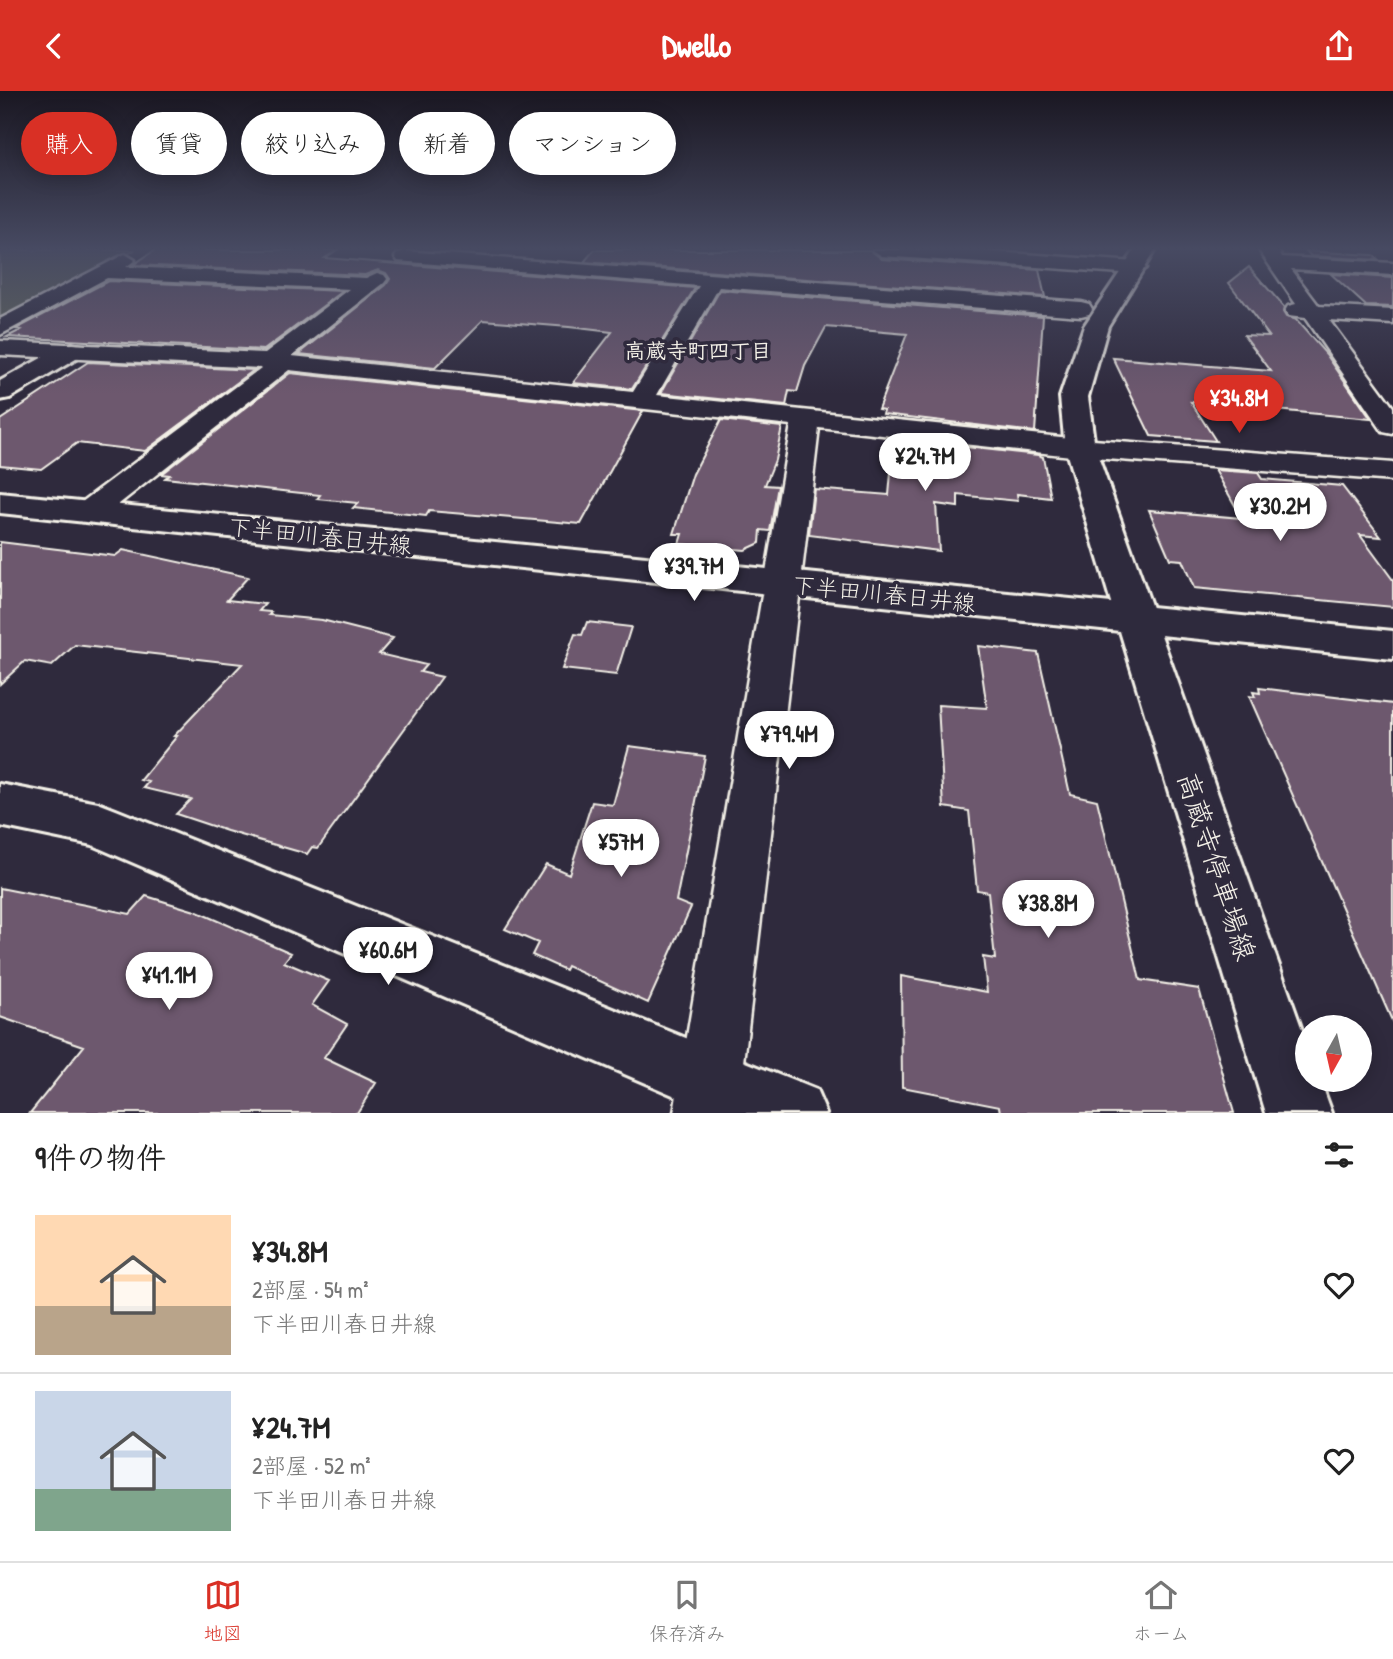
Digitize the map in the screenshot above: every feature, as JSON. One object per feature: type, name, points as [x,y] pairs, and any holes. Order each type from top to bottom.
[{"type":"main road","name":"高蔵寺停車場線","points":[[1115,298],[1096,326],[1074,397],[1080,447],[1299,1113]]},
{"type":"main road","points":[[0,392],[72,351]]},
{"type":"main road","name":"下半田川春日井線","points":[[0,503],[1393,645]]},
{"type":"main road","points":[[0,805],[98,825],[709,1095],[793,1113]]},
{"type":"street","points":[[0,328],[57,298]]},
{"type":"street","points":[[89,512],[353,298]]},
{"type":"street","points":[[641,400],[702,298]]},
{"type":"street","points":[[940,298],[1081,309]]},
{"type":"street","points":[[1296,298],[1393,426]]},
{"type":"street","points":[[1304,311],[1393,317]]},
{"type":"street","points":[[0,348],[276,362],[1080,447],[1393,472]]},
{"type":"street","points":[[1357,377],[1393,380]]},
{"type":"street","points":[[709,1095],[806,419]]},
{"type":"green space","points":[[0,298],[44,298],[0,321]]},
{"type":"building","points":[[76,298],[334,298],[264,350],[7,337],[21,330],[16,329]]},
{"type":"building","points":[[370,298],[689,298],[632,389],[573,383],[612,332],[569,327],[483,320],[435,368],[299,354]]},
{"type":"building","points":[[716,298],[816,298],[1043,316],[1035,432],[883,414],[884,410],[878,409],[907,334],[826,327],[805,366],[797,392],[789,391],[786,406],[661,393]]},
{"type":"building","points":[[1240,298],[1276,298],[1284,307],[1286,317],[1296,320],[1326,354],[1371,419],[1191,402],[1216,441],[1151,436],[1113,358],[1271,371],[1244,335],[1269,336]]},
{"type":"building","points":[[1357,298],[1393,298],[1393,307],[1366,306]]},
{"type":"building","points":[[88,362],[254,370],[145,451],[77,443],[41,469],[0,465],[0,420]]},
{"type":"building","points":[[290,373],[643,411],[581,524],[429,511],[426,516],[353,508],[358,503],[317,499],[320,495],[165,478],[169,475],[161,474]]},
{"type":"building","points":[[721,420],[782,427],[775,460],[765,485],[778,486],[770,531],[761,530],[760,543],[745,550],[679,544],[682,534],[674,534],[693,474]]},
{"type":"building","points":[[894,439],[1038,455],[1043,457],[1051,498],[1017,494],[1018,501],[958,495],[958,507],[936,504],[939,551],[809,535],[814,489],[889,495]]},
{"type":"building","points":[[1215,470],[1258,473],[1262,479],[1342,486],[1381,537],[1360,535],[1393,580],[1393,607],[1194,588],[1182,560],[1170,559],[1149,510],[1242,518]]},
{"type":"building","points":[[0,542],[115,556],[123,550],[248,577],[227,600],[265,604],[259,611],[271,612],[269,615],[322,620],[393,638],[379,654],[426,665],[420,672],[442,677],[318,848],[312,847],[307,854],[227,831],[176,814],[191,799],[144,788],[149,782],[141,780],[177,736],[174,736],[242,664],[75,645],[52,666],[25,661],[0,684]]},
{"type":"building","points":[[587,622],[631,627],[616,675],[562,669],[575,634],[582,635]]},
{"type":"building","points":[[978,646],[1038,653],[1070,794],[1097,800],[1140,980],[1199,989],[1234,1113],[1001,1113],[1000,1106],[902,1087],[901,976],[987,992],[983,957],[995,959],[988,892],[977,890],[969,811],[944,807],[938,705],[987,708]]},
{"type":"building","points":[[1259,688],[1393,704],[1393,1023],[1249,696],[1255,697],[1253,692],[1260,693]]},
{"type":"building","points":[[629,746],[705,756],[676,901],[691,907],[648,1003],[567,966],[565,970],[532,955],[538,943],[505,929],[546,864],[569,874],[592,802],[613,805]]},
{"type":"building","points":[[0,888],[130,914],[146,896],[195,911],[291,953],[284,962],[329,981],[312,1005],[347,1024],[324,1058],[376,1083],[357,1113],[30,1113],[84,1046],[0,1017]]},
{"type":"district","name":"高蔵寺町四丁目","points":[[698,351]]}]
